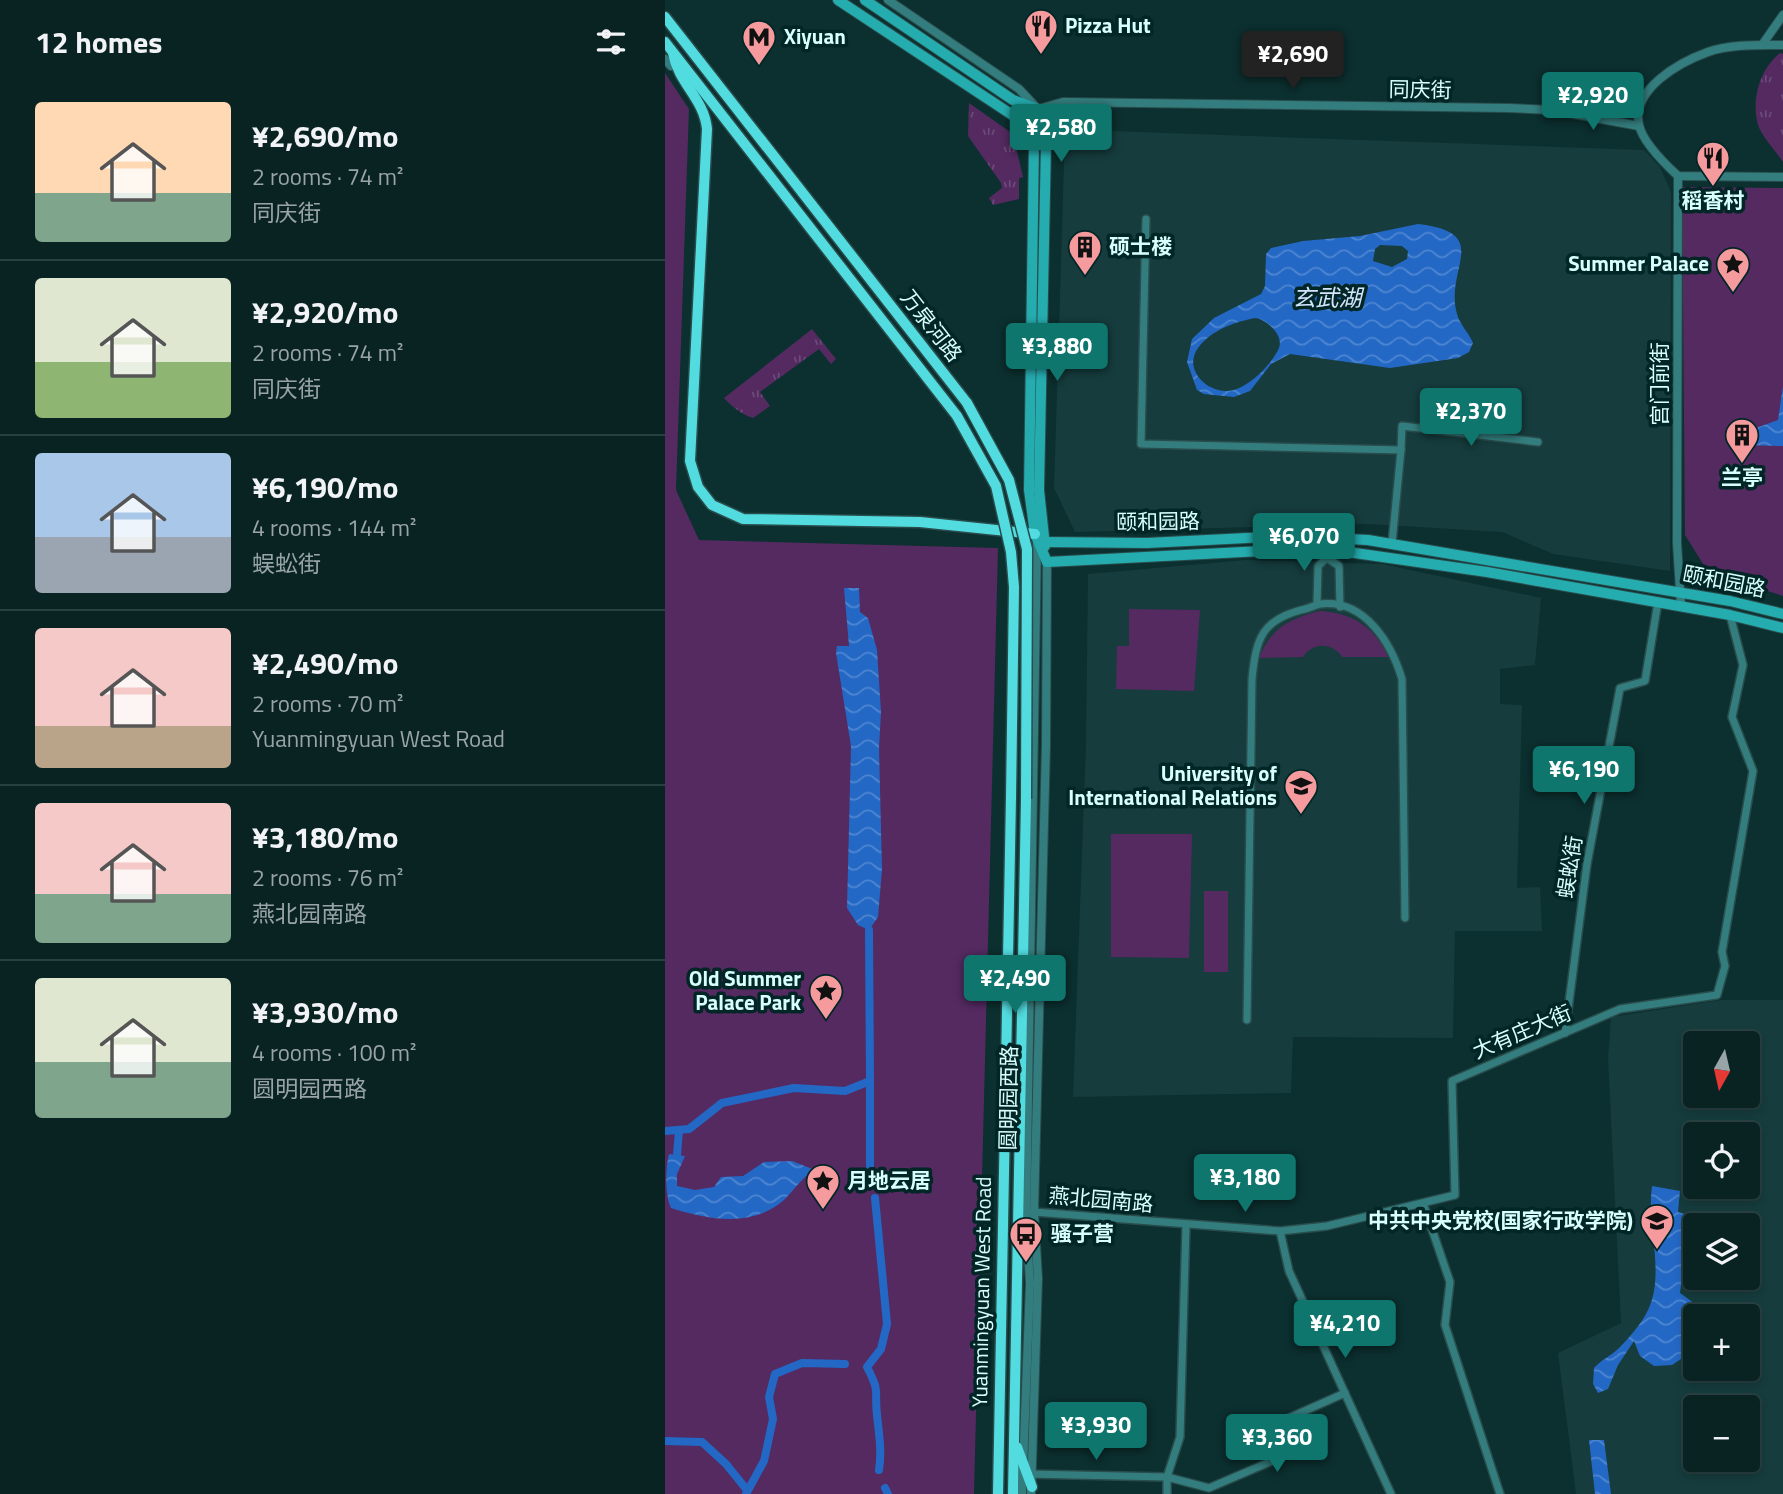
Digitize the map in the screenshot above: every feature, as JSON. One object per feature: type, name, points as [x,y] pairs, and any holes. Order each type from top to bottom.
[{"type":"highway","name":"万泉河路","points":[[665,17],[967,403],[999,457],[1019,509],[1027,549],[1026,799]]},
{"type":"highway","name":"万泉河路","points":[[665,42],[670,59],[957,416],[996,486],[1011,552],[1014,587],[1011,797]]},
{"type":"highway","points":[[670,59],[705,111],[707,129],[689,461],[698,487],[712,505],[743,519],[920,522],[1035,534]]},
{"type":"highway","name":"Yuanmingyuan West Road","points":[[998,1494],[1011,797]]},
{"type":"highway","name":"Yuanmingyuan West Road","points":[[1013,1494],[1026,799]]},
{"type":"highway","points":[[1014,1439],[1026,1473],[1028,1492]]},
{"type":"main road","points":[[838,0],[1027,124],[1034,142],[1029,490],[1035,534],[1047,562]]},
{"type":"main road","points":[[865,0],[1013,100],[1038,109],[1046,143],[1039,490],[1047,562]]},
{"type":"main road","points":[[1035,534],[1045,542]]},
{"type":"main road","name":"颐和园路","points":[[1045,542],[1147,543],[1286,536],[1392,543],[1681,592],[1783,614]]},
{"type":"main road","name":"颐和园路","points":[[1047,562],[1230,552],[1409,559],[1730,615],[1783,628]]},
{"type":"street","points":[[888,0],[1019,89],[1038,109],[1027,124]]},
{"type":"street","points":[[1762,45],[1783,15]]},
{"type":"street","points":[[1783,45],[1709,51],[1665,75],[1645,94],[1639,110],[1639,126],[1663,162],[1678,176],[1783,177]]},
{"type":"street","points":[[1552,110],[1605,96],[1645,94]]},
{"type":"street","name":"同庆街","points":[[1038,109],[1063,102],[1552,110]]},
{"type":"street","points":[[1552,110],[1639,126]]},
{"type":"street","name":"宫门前街","points":[[1678,176],[1678,543],[1681,606]]},
{"type":"street","points":[[1146,219],[1141,444],[1401,450]]},
{"type":"street","points":[[1392,543],[1402,426],[1538,442]]},
{"type":"street","name":"圆明园西路","points":[[1026,1473],[1030,1283],[1026,1221],[1038,569],[1035,534]]},
{"type":"street","points":[[1317,604],[1318,566],[1327,554],[1339,566],[1340,607]]},
{"type":"street","name":"圆明园西路","points":[[1026,1473],[1038,1278],[1034,1212],[1046,745],[1047,562]]},
{"type":"street","name":"蜈蚣街","points":[[1565,1033],[1587,864],[1620,688],[1645,681],[1658,603]]},
{"type":"street","points":[[1247,1020],[1247,859],[1252,679],[1256,645],[1266,629],[1287,612],[1317,604],[1340,607],[1369,620],[1381,632],[1402,679],[1405,918]]},
{"type":"street","name":"大有庄大街","points":[[1455,1195],[1452,1081],[1620,1009],[1717,995],[1725,966],[1722,952],[1753,771],[1732,717],[1743,665],[1730,615]]},
{"type":"street","name":"燕北园南路","points":[[1034,1212],[1280,1231],[1327,1226],[1455,1195]]},
{"type":"street","points":[[1423,1203],[1450,1282],[1445,1325],[1500,1494]]},
{"type":"street","points":[[1167,1494],[1167,1477],[1180,1437],[1186,1225]]},
{"type":"street","points":[[1280,1231],[1289,1271],[1391,1494]]},
{"type":"street","points":[[1026,1473],[1167,1477],[1209,1488],[1272,1461],[1262,1430],[1345,1393]]},
{"type":"shaded area","points":[[1112,131],[1644,150],[1660,167],[1671,192],[1670,571],[1553,554],[1502,532],[1367,524],[1075,532],[1054,488],[1065,132]]},
{"type":"shaded area","name":"University of International Relations","points":[[1246,560],[1382,564],[1541,598],[1535,665],[1500,669],[1500,704],[1522,705],[1517,888],[1540,887],[1542,931],[1455,931],[1453,1038],[1293,1037],[1291,1093],[1073,1097],[1086,745],[1088,574]]},
{"type":"shaded area","name":"中共中央党校(国家行政学院)","points":[[1721,1000],[1783,1000],[1783,1494],[1576,1494],[1558,1353],[1621,1323],[1608,1058],[1611,1017]]},
{"type":"green space","points":[[1780,53],[1783,54],[1783,162],[1760,130],[1756,115],[1762,76]]},
{"type":"green space","name":"Old Summer Palace Park","points":[[665,73],[689,109],[676,490],[699,540],[998,548],[974,1494],[665,1494]]},
{"type":"green space","points":[[969,103],[1013,134],[1023,177],[1019,178],[1019,199],[993,205],[989,198],[1002,188],[1001,183],[968,136]]},
{"type":"green space","name":"Summer Palace","points":[[1682,187],[1783,188],[1783,596],[1708,572],[1685,535]]},
{"type":"green space","points":[[812,329],[836,359],[831,364],[819,349],[760,392],[770,406],[753,418],[737,410],[724,398]]},
{"type":"green space","points":[[1129,609],[1200,610],[1194,691],[1116,689],[1117,646],[1129,646]]},
{"type":"green space","points":[[1320,611],[1343,615],[1361,624],[1377,637],[1389,657],[1342,657],[1328,646],[1317,646],[1303,657],[1259,658],[1269,639],[1282,626],[1299,617]]},
{"type":"green space","points":[[1111,834],[1192,834],[1189,958],[1111,957]]},
{"type":"green space","points":[[1204,891],[1228,891],[1228,972],[1204,972]]},
{"type":"water","name":"玄武湖","points":[[1418,224],[1454,235],[1460,244],[1461,255],[1456,282],[1457,314],[1473,343],[1469,352],[1458,358],[1390,368],[1290,354],[1271,364],[1250,391],[1234,397],[1204,394],[1197,390],[1187,362],[1192,339],[1214,318],[1261,294],[1265,286],[1266,254],[1271,248],[1303,241],[1360,236]],"holes":[[[1380,245],[1402,246],[1408,251],[1407,259],[1392,267],[1373,261],[1375,249]],[[1255,318],[1269,325],[1277,333],[1279,348],[1257,376],[1242,387],[1227,391],[1211,388],[1195,371],[1194,356],[1198,348],[1210,336],[1224,328]]]},
{"type":"water","points":[[1783,386],[1783,446],[1743,445],[1739,440],[1742,433],[1778,420]]},
{"type":"water","points":[[844,588],[859,588],[860,612],[868,618],[877,650],[881,712],[879,748],[882,869],[878,917],[869,930],[858,925],[847,908],[851,746],[836,653],[837,646],[849,646]]},
{"type":"water","points":[[669,1154],[685,1156],[677,1174],[677,1186],[695,1190],[714,1187],[721,1177],[743,1176],[764,1162],[792,1161],[815,1170],[772,1209],[744,1218],[715,1218],[671,1208],[666,1182]]},
{"type":"water","points":[[1652,1186],[1680,1191],[1678,1212],[1683,1214],[1683,1272],[1680,1293],[1695,1304],[1683,1304],[1683,1358],[1672,1365],[1654,1366],[1640,1356],[1634,1341],[1618,1365],[1608,1389],[1598,1393],[1593,1384],[1594,1368],[1630,1336],[1646,1314],[1652,1299],[1656,1268]]},
{"type":"water","points":[[1589,1440],[1604,1440],[1611,1494],[1595,1494]]},
{"type":"waterway","points":[[869,930],[870,1081]]},
{"type":"waterway","points":[[665,1131],[689,1129],[722,1103],[794,1088],[845,1091],[870,1081],[870,1173]]},
{"type":"waterway","points":[[677,1155],[679,1130]]},
{"type":"waterway","points":[[875,1198],[887,1324],[881,1349],[867,1367],[876,1391],[879,1470]]},
{"type":"waterway","points":[[746,1494],[764,1461],[773,1419],[769,1397],[775,1374],[802,1363],[845,1364]]},
{"type":"waterway","points":[[665,1441],[702,1442],[726,1464],[747,1490]]},
{"type":"waterway","points":[[885,1488],[888,1494]]},
{"type":"place","name":"Pizza Hut","points":[[1041,56]]},
{"type":"place","name":"Xiyuan","points":[[759,67]]},
{"type":"place","name":"稻香村","points":[[1713,188]]},
{"type":"place","name":"硕士楼","points":[[1085,277]]},
{"type":"place","name":"Summer Palace","points":[[1733,294]]},
{"type":"place","name":"兰亭","points":[[1742,465]]},
{"type":"place","name":"University of International Relations","points":[[1301,816]]},
{"type":"place","name":"Old Summer Palace Park","points":[[826,1021]]},
{"type":"place","name":"月地云居","points":[[823,1211]]},
{"type":"place","name":"中共中央党校(国家行政学院)","points":[[1657,1251]]},
{"type":"place","name":"骚子营","points":[[1026,1264]]}]
